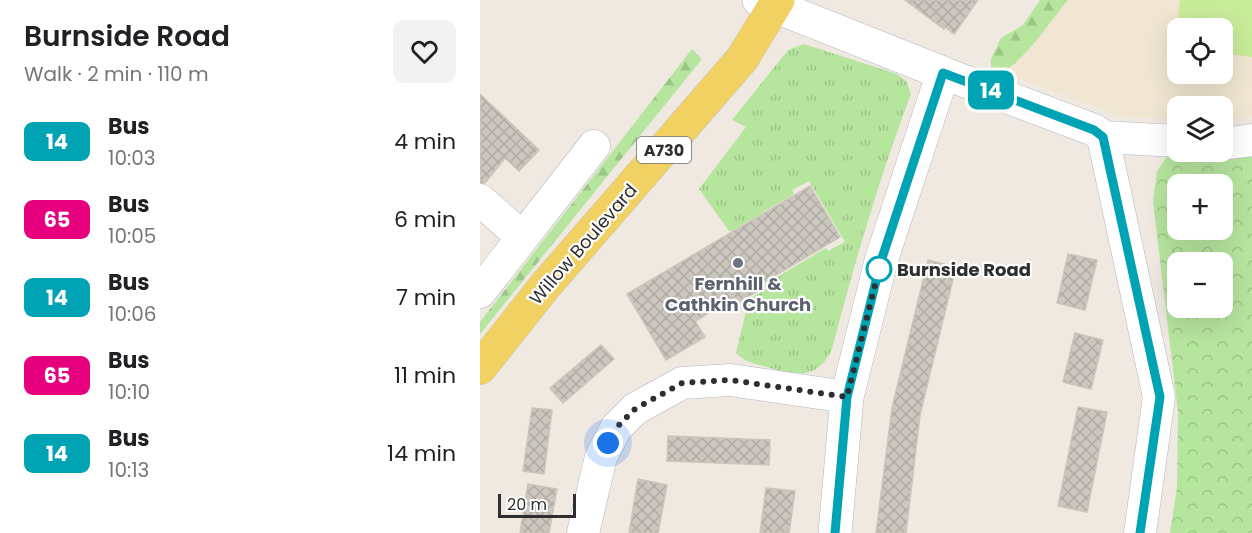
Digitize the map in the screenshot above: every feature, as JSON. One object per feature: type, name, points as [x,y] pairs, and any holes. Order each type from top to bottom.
[{"type":"main road","name":"Willow Boulevard","points":[[480,368],[545,286],[742,59],[770,2]]},
{"type":"street","points":[[770,2],[943,73],[1094,130],[1103,137],[1167,140]]},
{"type":"street","points":[[835,533],[847,397],[881,261],[943,73]]},
{"type":"street","points":[[1103,137],[1160,397],[1140,533]]},
{"type":"street","points":[[1233,143],[1252,140]]},
{"type":"street","points":[[480,292],[594,146]]},
{"type":"street","points":[[480,200],[522,237]]},
{"type":"street","points":[[583,533],[601,457],[616,428],[635,409],[682,383],[730,380],[847,397]]},
{"type":"shaded area","points":[[1055,0],[1252,0],[1252,117],[1233,119],[1233,96],[1167,96],[1167,119],[1124,117],[1014,77],[998,68]]},
{"type":"green space","points":[[1040,0],[1068,0],[1020,58],[1000,74],[991,70],[991,59],[1001,38],[1023,25]]},
{"type":"green space","points":[[1180,0],[1252,0],[1252,57],[1233,54],[1233,18],[1178,18]]},
{"type":"green space","points":[[804,44],[897,74],[907,82],[911,94],[868,220],[832,349],[820,366],[806,373],[798,373],[756,364],[736,353],[749,299],[766,289],[764,285],[826,248],[828,251],[845,242],[809,181],[792,190],[794,194],[732,231],[729,231],[699,189],[746,127],[732,120],[788,50]]},
{"type":"green space","points":[[692,49],[702,59],[480,334],[480,322]]},
{"type":"green space","points":[[1252,153],[1252,533],[1170,533],[1177,487],[1178,412],[1153,201],[1157,171],[1167,157],[1167,162],[1233,162],[1233,156]]},
{"type":"building","points":[[905,0],[978,0],[954,34]]},
{"type":"building","points":[[480,94],[539,150],[519,171],[505,158],[485,183],[480,183]]},
{"type":"building","name":"Fernhill & Cathkin Church","points":[[810,186],[840,237],[761,284],[763,288],[739,302],[736,297],[695,321],[705,337],[666,360],[627,294]]},
{"type":"building","points":[[1068,254],[1097,260],[1085,310],[1057,303]]},
{"type":"building","points":[[928,260],[956,267],[920,415],[906,533],[876,533],[892,408]]},
{"type":"building","points":[[1075,333],[1103,340],[1091,389],[1063,382]]},
{"type":"building","points":[[601,345],[614,359],[563,403],[550,388]]},
{"type":"building","points":[[1078,407],[1107,412],[1087,512],[1058,506]]},
{"type":"building","points":[[532,408],[552,410],[544,474],[523,471]]},
{"type":"building","points":[[668,436],[770,440],[769,465],[667,461]]},
{"type":"building","points":[[638,479],[667,485],[658,533],[629,533]]},
{"type":"building","points":[[528,484],[557,489],[549,533],[520,533]]},
{"type":"building","points":[[766,488],[795,491],[789,533],[760,533]]},
{"type":"bus line","name":"14","points":[[835,533],[847,397],[881,261],[943,73],[1094,130],[1103,137],[1160,397],[1140,533]]},
{"type":"place","name":"Fernhill & Cathkin Church","points":[[738,263]]},
{"type":"place","name":"Burnside Road","points":[[879,269]]},
{"type":"route","points":[[608,443],[616,428],[635,409],[682,383],[730,380],[847,397],[881,261],[879,269]]}]
